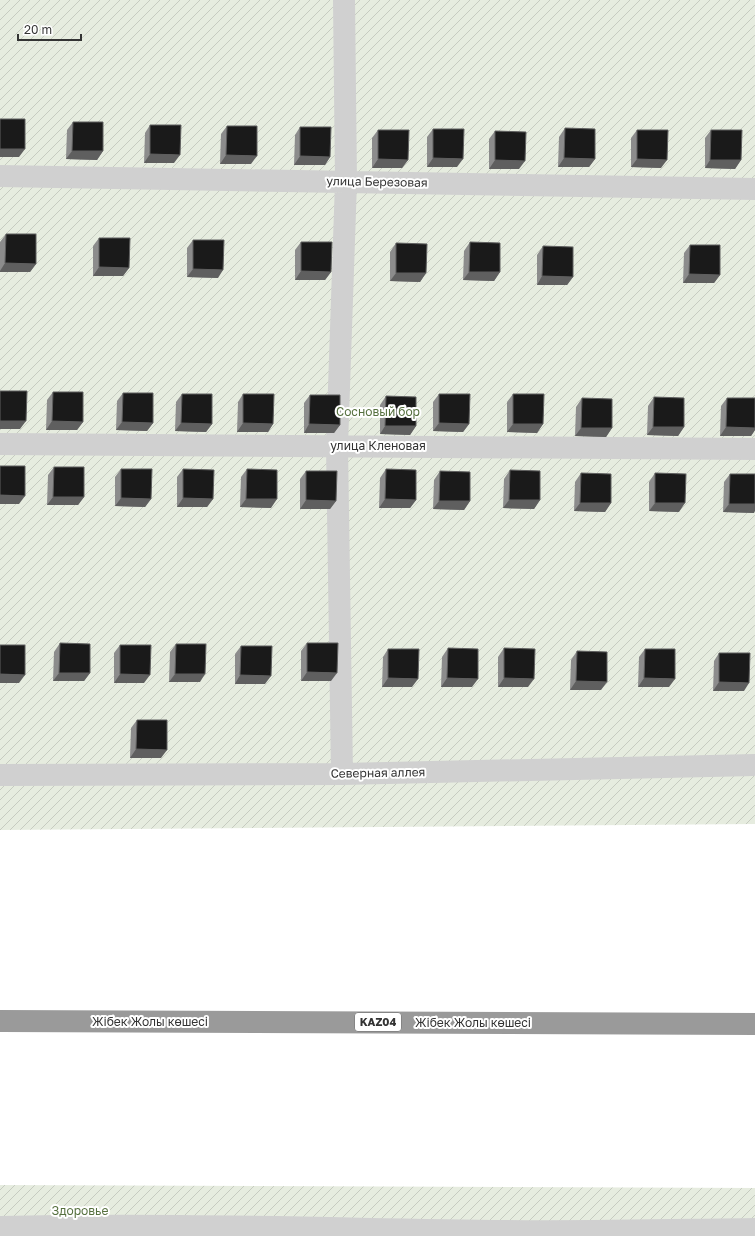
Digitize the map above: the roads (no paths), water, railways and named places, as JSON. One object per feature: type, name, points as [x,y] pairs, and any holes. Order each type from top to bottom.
[{"type":"highway","name":"Жібек Жолы көшесі","points":[[0,1021],[755,1024]]},
{"type":"street","points":[[342,774],[337,446],[346,182],[344,0]]},
{"type":"street","name":"улица Березовая","points":[[0,176],[755,189]]},
{"type":"street","name":"улица Кленовая","points":[[0,444],[755,449]]},
{"type":"street","name":"Северная аллея","points":[[0,775],[342,774],[755,765]]},
{"type":"street","points":[[0,1227],[66,1231],[506,1234],[706,1233],[755,1229]]},
{"type":"park label","name":"Сосновый бор","points":[[378,412]]},
{"type":"park label","name":"Здоровье","points":[[80,1211]]}]
